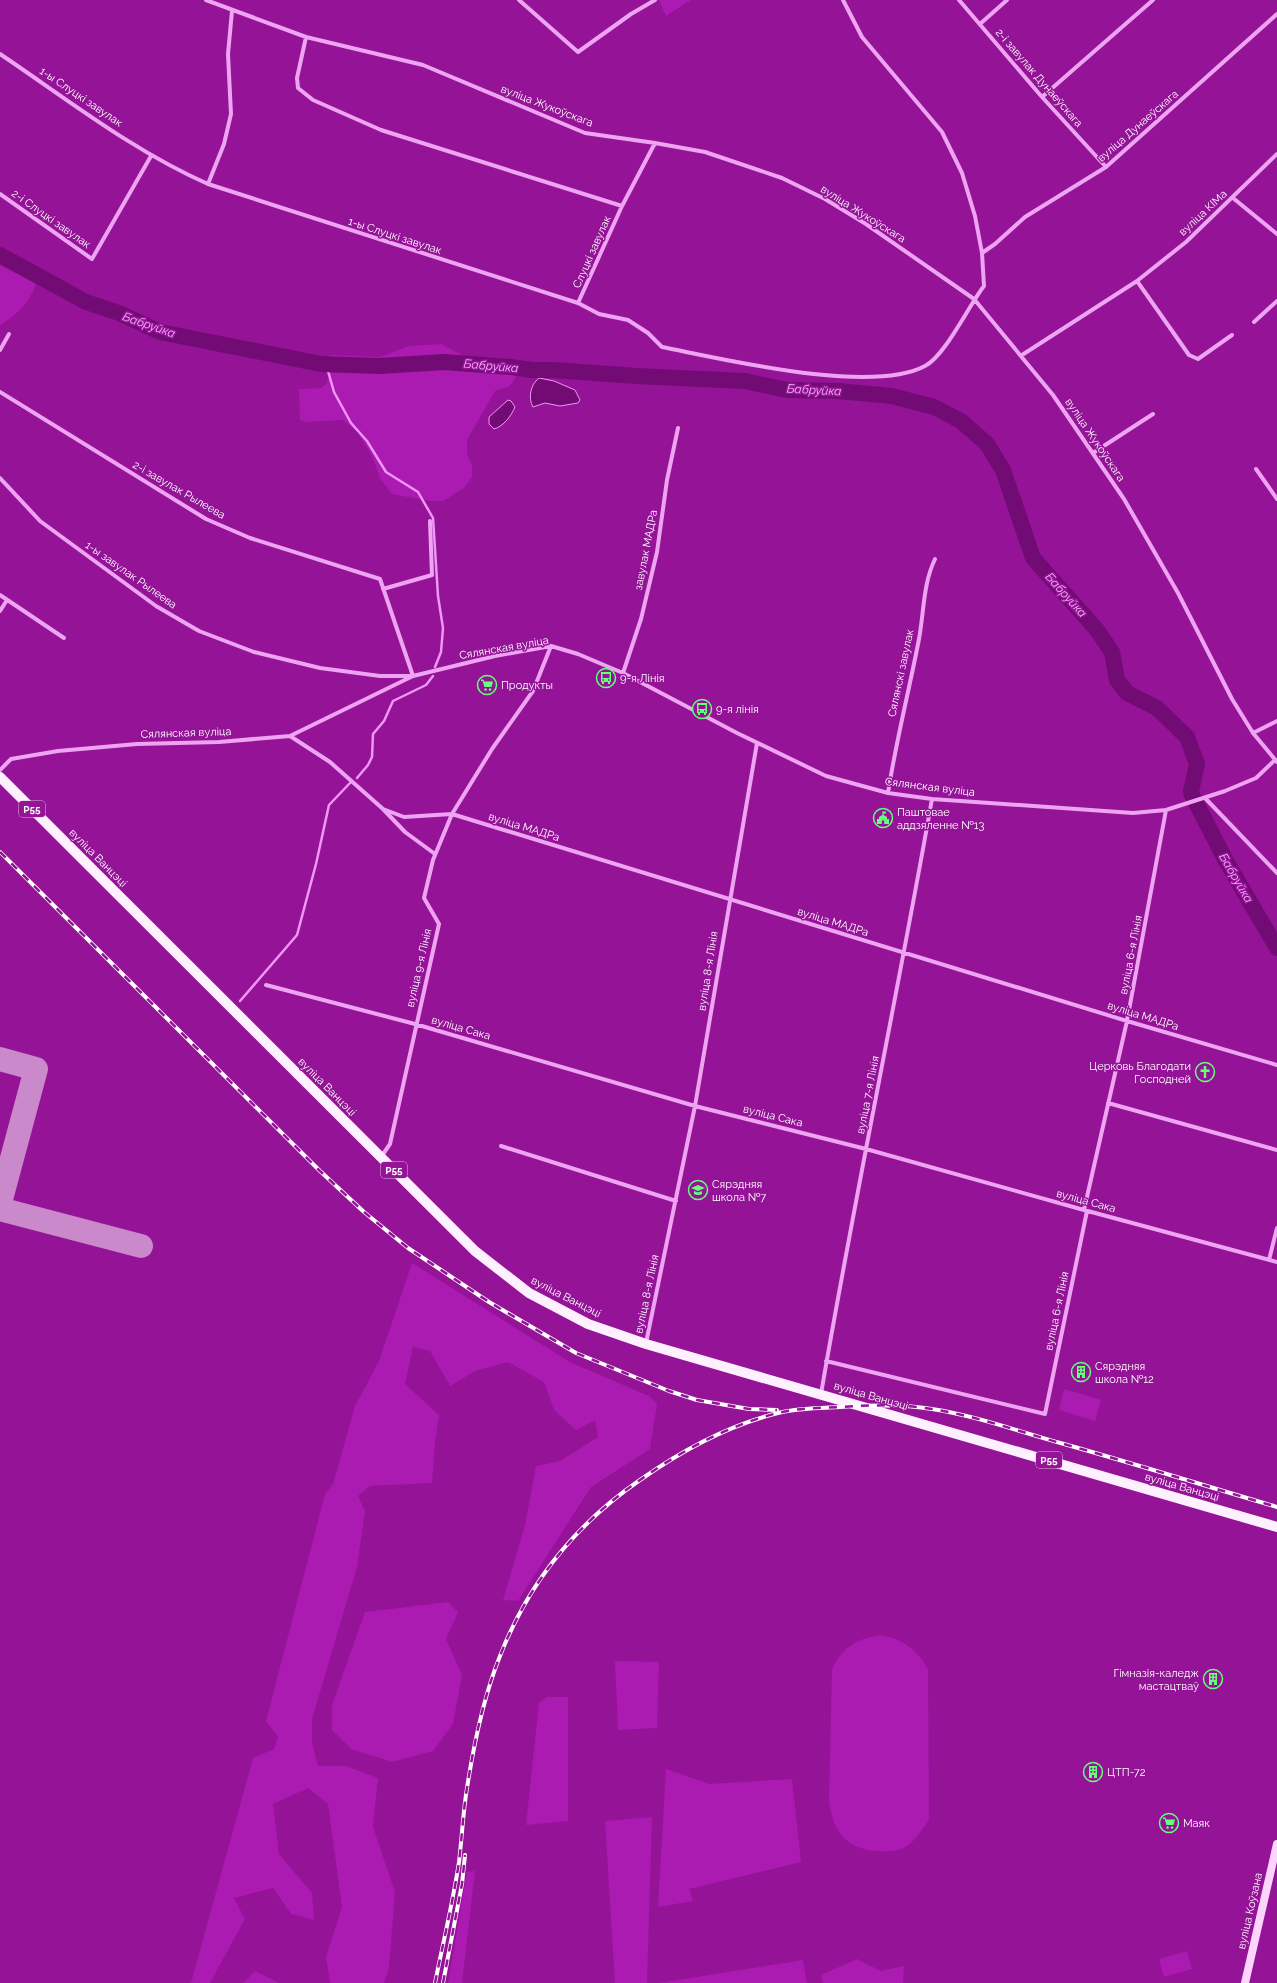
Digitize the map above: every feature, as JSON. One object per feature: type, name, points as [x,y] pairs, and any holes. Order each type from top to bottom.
[{"type":"main road","name":"вуліца Ванцэці","points":[[0,777],[475,1251],[529,1293],[588,1324],[646,1344],[1277,1528]]},
{"type":"street","name":"вуліца Жукоўскага","points":[[206,0],[221,7],[306,38],[423,65],[585,133],[655,142],[705,152],[782,178],[825,199],[866,224],[974,299],[1022,355],[1053,395],[1124,499],[1174,586],[1232,699],[1253,733],[1276,761]]},
{"type":"street","points":[[221,7],[222,0]]},
{"type":"street","points":[[519,0],[578,52],[631,14],[656,0]]},
{"type":"street","name":"Слуцкі завулак","points":[[306,38],[297,78],[298,88],[314,100],[382,130],[622,206],[578,303],[599,314],[628,320],[648,333],[662,347],[742,362],[862,378],[899,375],[926,366],[946,346],[974,299],[984,286],[982,252],[975,216],[962,173],[942,132],[862,37],[843,0]]},
{"type":"street","name":"2-і завулак Дунаеўскага","points":[[958,0],[1042,97],[1106,167]]},
{"type":"street","points":[[980,24],[1007,0]]},
{"type":"street","points":[[1042,97],[1153,0]]},
{"type":"street","points":[[208,184],[224,144],[231,114],[228,54],[232,11]]},
{"type":"street","name":"вуліца Дунаеўскага","points":[[982,252],[995,244],[1025,217],[1106,167],[1277,14]]},
{"type":"street","name":"1-ы Слуцкі завулак","points":[[0,54],[151,156],[208,184],[578,303]]},
{"type":"street","points":[[622,206],[655,142]]},
{"type":"street","name":"вуліца КІМа","points":[[1022,355],[1137,281],[1186,242],[1277,154]]},
{"type":"street","name":"2-і Слуцкі завулак","points":[[0,194],[92,259],[151,156]]},
{"type":"street","points":[[1232,198],[1277,234]]},
{"type":"street","points":[[1137,281],[1188,355],[1198,359],[1232,335]]},
{"type":"street","points":[[1254,322],[1277,301]]},
{"type":"street","points":[[0,350],[9,334]]},
{"type":"street","name":"2-і завулак Рылеева","points":[[0,392],[206,519],[250,538],[380,579],[413,676]]},
{"type":"street","points":[[1093,453],[1153,414]]},
{"type":"street","name":"завулак МАДРа","points":[[623,673],[640,619],[657,552],[667,480],[678,428]]},
{"type":"street","points":[[1256,469],[1277,499]]},
{"type":"street","name":"1-ы завулак Рылеева","points":[[0,478],[40,521],[156,606],[199,631],[254,652],[320,668],[380,676],[413,676]]},
{"type":"street","points":[[383,588],[432,575],[430,521]]},
{"type":"street","name":"Сялянскі завулак","points":[[888,792],[895,747],[919,639],[928,575],[935,559]]},
{"type":"street","points":[[0,595],[64,638]]},
{"type":"street","points":[[0,611],[7,600]]},
{"type":"street","name":"Сялянская вуліца","points":[[0,770],[11,759],[58,751],[138,744],[219,742],[290,736],[413,676],[495,656],[551,646],[578,654],[623,673],[757,743],[826,776],[888,792],[932,798],[1133,814],[1166,810],[1205,798],[1256,778],[1276,761]]},
{"type":"street","name":"вуліца 9-я Лінія","points":[[380,1157],[390,1144],[415,1024],[439,924],[424,898],[435,854],[452,814],[492,749],[533,692],[551,646]]},
{"type":"street","points":[[1253,733],[1277,721]]},
{"type":"street","name":"вуліца МАДРа","points":[[290,736],[330,762],[383,809],[405,832],[435,854]]},
{"type":"street","name":"вуліца 8-я Лінія","points":[[646,1344],[695,1106],[729,898],[757,743]]},
{"type":"street","name":"вуліца 7-я Лінія","points":[[821,1394],[866,1149],[905,953],[932,798]]},
{"type":"street","points":[[1205,798],[1277,874]]},
{"type":"street","name":"вуліца МАДРа","points":[[383,809],[404,817],[452,814],[1127,1021],[1277,1065]]},
{"type":"street","name":"вуліца 6-я Лінія","points":[[1045,1414],[1085,1211],[1127,1021],[1148,914],[1166,810]]},
{"type":"street","name":"вуліца Сака","points":[[266,985],[415,1024],[695,1106],[866,1149],[1085,1211],[1277,1262]]},
{"type":"street","points":[[1108,1103],[1202,1131],[1277,1150]]},
{"type":"street","points":[[501,1146],[676,1201]]},
{"type":"street","points":[[1269,1260],[1277,1228]]},
{"type":"street","name":"вуліца Ванцэці","points":[[826,1361],[1045,1414]]},
{"type":"street","name":"вуліца Коўзана","points":[[1245,1983],[1277,1844]]},
{"type":"shaded area","points":[[659,0],[691,0],[666,16]]},
{"type":"shaded area","points":[[0,265],[36,284],[30,297],[22,308],[0,325]]},
{"type":"shaded area","points":[[441,344],[466,357],[497,359],[512,362],[516,377],[510,386],[495,391],[467,440],[467,454],[472,465],[472,477],[464,488],[443,501],[430,501],[392,494],[380,478],[372,456],[358,433],[343,420],[308,422],[300,420],[299,389],[321,388],[327,383],[328,376],[321,364],[323,360],[331,355],[380,357],[409,346]]},
{"type":"shaded area","points":[[539,378],[554,381],[575,390],[580,400],[578,403],[560,406],[545,403],[533,407],[530,396],[534,384]]},
{"type":"shaded area","points":[[508,400],[511,401],[515,407],[504,423],[498,428],[494,429],[489,424],[489,417]]},
{"type":"shaded area","points":[[412,1263],[570,1362],[649,1396],[657,1404],[650,1449],[591,1487],[518,1601],[503,1600],[525,1525],[536,1466],[560,1461],[598,1437],[595,1420],[576,1430],[554,1410],[544,1382],[508,1362],[475,1371],[450,1386],[430,1351],[413,1347],[405,1384],[439,1415],[435,1442],[432,1483],[370,1486],[358,1496],[365,1511],[357,1567],[312,1719],[312,1743],[318,1766],[346,1766],[378,1778],[373,1827],[395,1892],[389,1968],[384,1983],[330,1983],[326,1957],[342,1907],[328,1804],[308,1788],[273,1804],[279,1854],[312,1893],[314,1920],[291,1914],[273,1888],[234,1898],[245,1919],[210,1983],[191,1983],[253,1758],[274,1749],[278,1737],[266,1721],[325,1494],[333,1484],[355,1406],[379,1361]]},
{"type":"shaded area","points":[[1064,1389],[1101,1400],[1095,1421],[1059,1410]]},
{"type":"shaded area","points":[[448,1602],[458,1612],[446,1639],[462,1675],[453,1724],[433,1751],[392,1762],[351,1749],[332,1730],[332,1705],[365,1612]]},
{"type":"shaded area","points":[[881,1635],[909,1646],[924,1662],[928,1669],[929,1820],[917,1837],[904,1848],[897,1850],[877,1851],[856,1846],[842,1836],[833,1820],[829,1799],[832,1669],[846,1649],[858,1641]]},
{"type":"shaded area","points":[[615,1661],[659,1662],[657,1728],[618,1730]]},
{"type":"shaded area","points":[[547,1697],[568,1697],[568,1821],[526,1825],[539,1703]]},
{"type":"shaded area","points":[[666,1769],[710,1784],[792,1779],[801,1862],[689,1889],[693,1901],[658,1907]]},
{"type":"shaded area","points":[[652,1817],[647,1983],[615,1983],[605,1821]]},
{"type":"shaded area","points":[[475,1871],[462,1983],[448,1983],[467,1872]]},
{"type":"shaded area","points":[[1187,1951],[1192,1969],[1164,1977],[1159,1959]]},
{"type":"shaded area","points":[[857,1959],[881,1971],[904,1966],[903,1983],[823,1983],[821,1975]]},
{"type":"shaded area","points":[[803,1960],[807,1983],[659,1983]]},
{"type":"shaded area","points":[[255,1971],[279,1983],[243,1983]]},
{"type":"waterway","name":"Бабруйка","points":[[0,255],[86,302],[119,313],[160,332],[321,364],[379,366],[444,362],[532,370],[745,381],[787,390],[838,391],[892,396],[934,407],[961,421],[987,444],[1003,470],[1033,558],[1097,630],[1112,652],[1117,680],[1127,693],[1157,708],[1187,737],[1197,764],[1191,791],[1192,795],[1226,861],[1277,948]]},
{"type":"waterway","points":[[326,364],[334,392],[351,423],[367,441],[386,472],[418,492],[433,518],[438,596],[443,628],[441,652],[435,667]]},
{"type":"waterway","points":[[357,778],[368,765],[372,757],[373,734],[384,721],[393,701],[426,685],[433,676]]},
{"type":"waterway","points":[[240,1001],[297,935],[316,864],[329,805],[350,783]]},
{"type":"taxiway","points":[[0,1059],[36,1069],[0,1203]]},
{"type":"taxiway","points":[[0,1209],[141,1246]]},
{"type":"railway","points":[[0,852],[320,1171],[364,1212],[408,1248],[489,1302],[576,1353],[669,1391],[697,1400],[749,1409],[777,1410]]},
{"type":"railway","points":[[435,1983],[457,1877],[466,1797],[476,1738],[484,1704],[494,1672],[511,1630],[540,1580],[575,1536],[617,1497],[656,1469],[689,1449],[742,1424],[786,1411],[809,1408],[886,1405],[920,1407],[982,1420],[1277,1507]]},
{"type":"railway","points":[[443,1983],[462,1884],[465,1855]]},
{"type":"place","name":"9-я Лінія","points":[[606,678]]},
{"type":"place","name":"Продукты","points":[[487,685]]},
{"type":"place","name":"9-я лінія","points":[[702,709]]},
{"type":"place","name":"Паштовае аддзяленне №13","points":[[883,818]]},
{"type":"place","name":"Церковь Благодати Господней","points":[[1205,1072]]},
{"type":"place","name":"Сярэдняя школа №7","points":[[698,1190]]},
{"type":"place","name":"Сярэдняя школа №12","points":[[1081,1372]]},
{"type":"place","name":"Гімназія-каледж мастацтваў","points":[[1213,1679]]},
{"type":"place","name":"ЦТП-72","points":[[1093,1772]]},
{"type":"place","name":"Маяк","points":[[1169,1823]]}]
